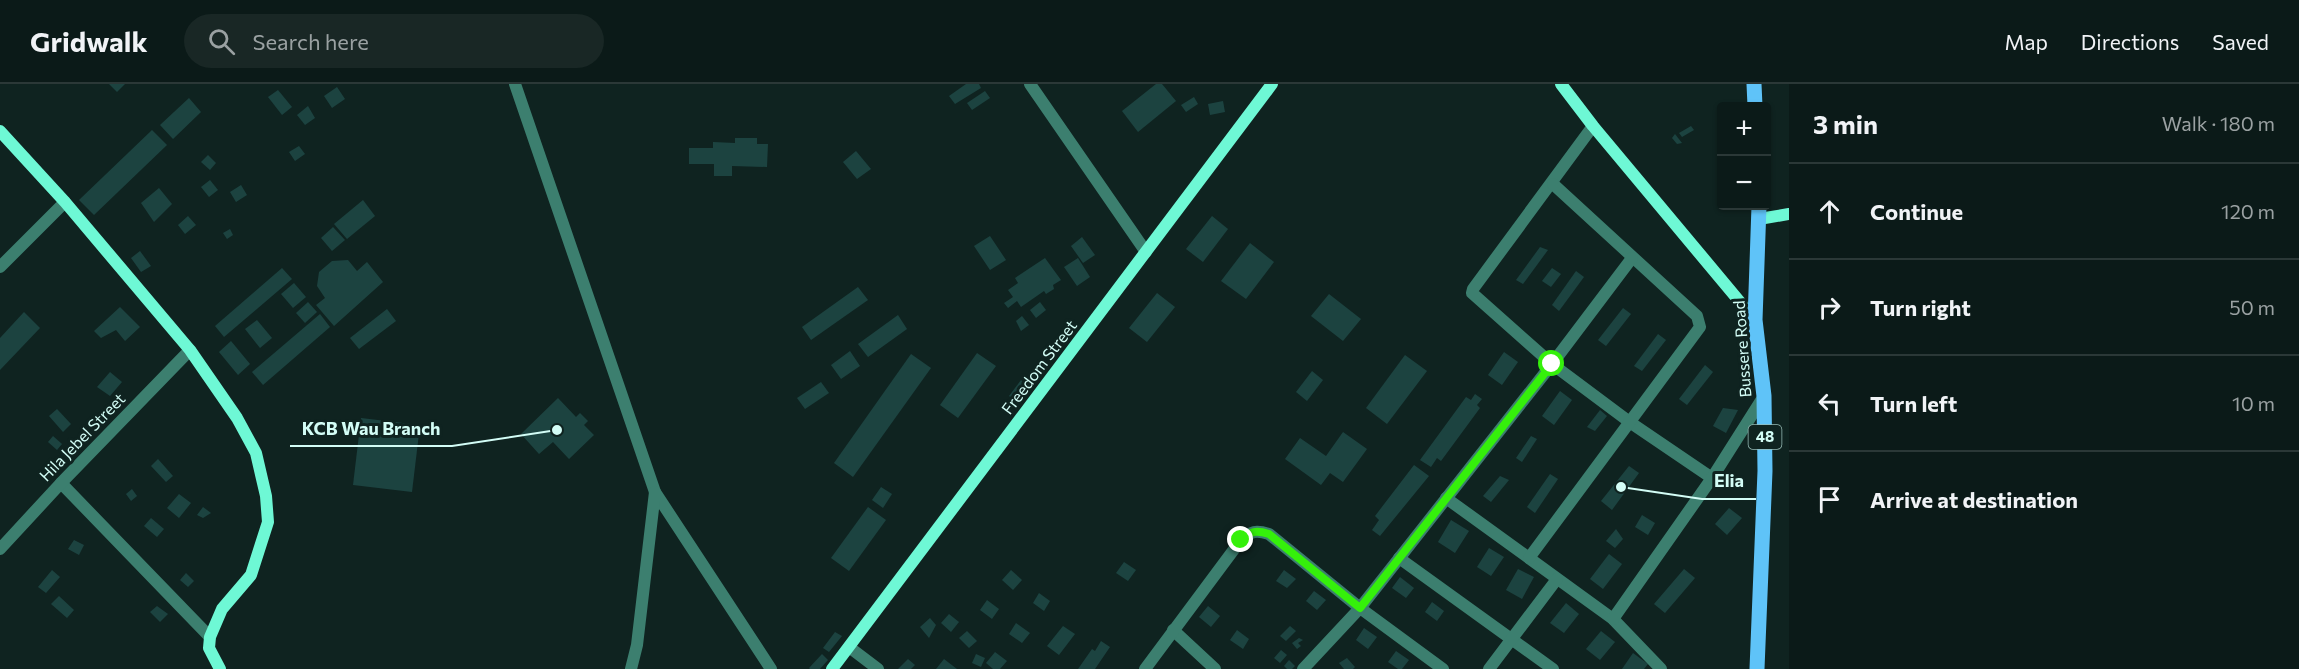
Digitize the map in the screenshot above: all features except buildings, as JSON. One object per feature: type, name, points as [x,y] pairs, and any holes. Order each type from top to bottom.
[{"type":"main road","points":[[1754,84],[1755,102]]},
{"type":"main road","name":"Bussere Road","points":[[1757,669],[1765,471],[1764,396],[1755,320],[1759,212]]},
{"type":"street","points":[[515,84],[655,492],[771,669]]},
{"type":"street","points":[[1030,84],[1146,252]]},
{"type":"street","name":"Freedom Street","points":[[832,669],[1272,84]]},
{"type":"street","points":[[1561,84],[1593,126],[1755,320]]},
{"type":"street","points":[[1593,126],[1472,293],[1552,364],[1631,423],[1712,478]]},
{"type":"street","points":[[0,131],[65,202],[190,350],[237,418],[256,453],[266,495],[268,522],[251,575],[222,609],[210,637],[209,648],[220,669]]},
{"type":"street","points":[[1529,558],[1700,327],[1697,316],[1553,184]]},
{"type":"street","points":[[0,267],[65,202]]},
{"type":"street","points":[[1759,212],[1789,214]]},
{"type":"street","points":[[1303,669],[1360,608],[1552,364],[1632,258]]},
{"type":"street","name":"Hila Jebel Street","points":[[0,549],[190,350]]},
{"type":"street","points":[[1613,619],[1712,478],[1764,396]]},
{"type":"street","points":[[61,483],[210,637]]},
{"type":"street","points":[[631,669],[637,645],[655,492]]},
{"type":"street","points":[[1446,498],[1613,619],[1661,669]]},
{"type":"street","points":[[1145,669],[1241,540],[1250,532],[1259,531],[1269,534],[1360,608],[1443,669]]},
{"type":"street","points":[[1399,558],[1553,669]]},
{"type":"street","points":[[1489,669],[1557,579]]},
{"type":"street","points":[[1173,630],[1215,669]]},
{"type":"street","points":[[849,647],[878,669]]},
{"type":"place","name":"KCB Wau Branch","points":[[557,430]]},
{"type":"place","name":"Elia","points":[[1621,487]]},
{"type":"route","points":[[1241,540],[1250,532],[1259,531],[1269,534],[1360,608],[1552,364]]}]
